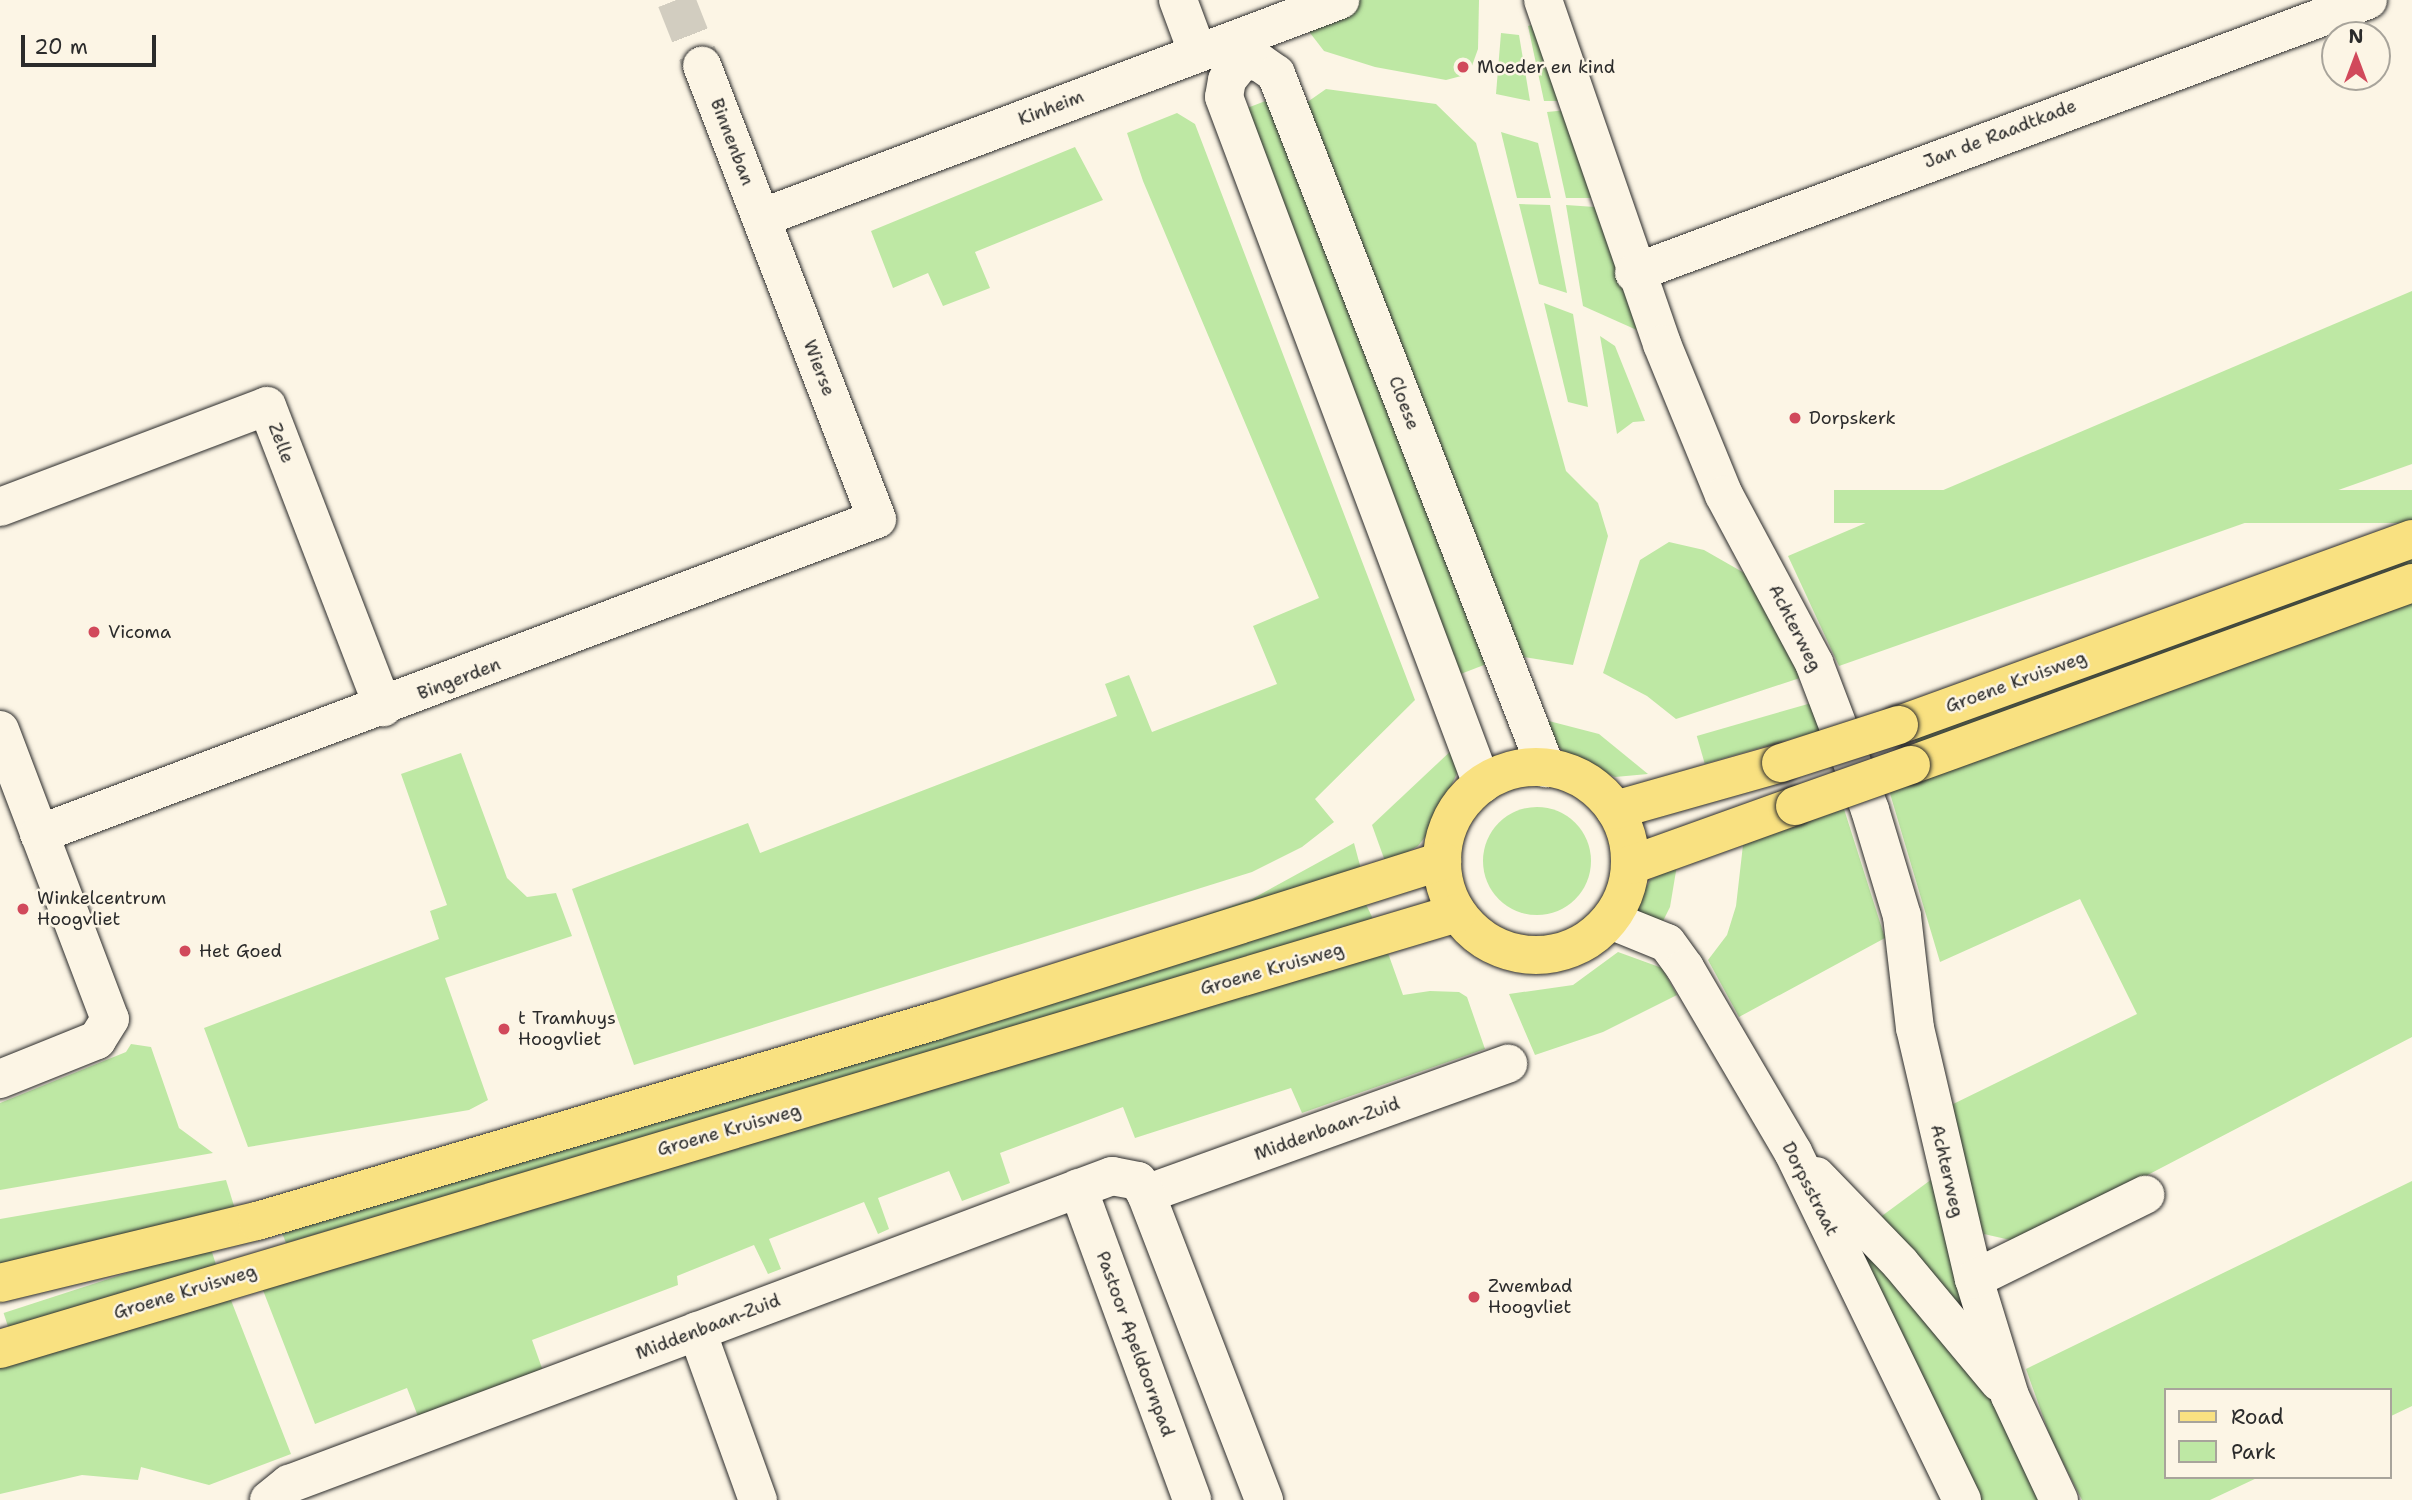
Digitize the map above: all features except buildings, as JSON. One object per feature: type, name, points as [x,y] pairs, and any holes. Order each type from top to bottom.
[{"type":"main road","name":"Groene Kruisweg","points":[[1615,810],[1782,763],[1899,725],[2412,539]]},
{"type":"main road","points":[[1631,865],[2412,583]]},
{"type":"main road","points":[[1546,768],[1578,777],[1615,810],[1627,836],[1631,865],[1625,894],[1610,920],[1567,950],[1532,955],[1482,938],[1457,913],[1446,888],[1443,861],[1453,818],[1482,784],[1512,771],[1546,768]]},
{"type":"main road","points":[[0,1283],[284,1213],[935,1021],[1443,861]]},
{"type":"main road","name":"Groene Kruisweg","points":[[0,1349],[1457,913]]},
{"type":"street","points":[[1178,0],[1197,51]]},
{"type":"street","name":"Kinheim","points":[[761,218],[1197,51],[1238,49],[1340,0]]},
{"type":"street","name":"Achterweg","points":[[1543,0],[1634,273],[1724,495],[1814,663],[1870,810],[1902,916],[1915,1028],[1973,1279],[2010,1396],[2059,1500]]},
{"type":"street","name":"Jan de Raadtkade","points":[[1634,273],[2368,0]]},
{"type":"street","points":[[1238,49],[1224,97],[1482,784]]},
{"type":"street","name":"Cloese","points":[[1238,49],[1276,74],[1546,768]]},
{"type":"street","name":"Binnenban","points":[[702,66],[761,218]]},
{"type":"street","name":"Wierse","points":[[761,218],[877,519]]},
{"type":"street","name":"Zelle","points":[[5,505],[267,406],[383,707]]},
{"type":"street","name":"Bingerden","points":[[39,834],[383,707],[877,519]]},
{"type":"street","points":[[0,730],[110,1019],[97,1040],[0,1079]]},
{"type":"street","name":"Dorpsstraat","points":[[1610,920],[1667,943],[1793,1152],[1962,1500]]},
{"type":"street","name":"Middenbaan-Zuid","points":[[269,1500],[289,1484],[1112,1176],[1128,1176],[1146,1194],[1508,1065]]},
{"type":"street","name":"Achterweg","points":[[1793,1152],[1900,1263],[2010,1396]]},
{"type":"street","name":"Pastoor Apeldoornpad","points":[[1078,1188],[1192,1500]]},
{"type":"street","points":[[1146,1194],[1264,1500]]},
{"type":"street","points":[[1973,1279],[2145,1195]]},
{"type":"street","points":[[697,1331],[758,1500]]},
{"type":"green space","points":[[1340,0],[1479,0],[1478,49],[1469,74],[1446,80],[1375,67],[1324,51],[1297,16]]},
{"type":"green space","points":[[1538,23],[1563,101],[1544,101],[1528,26]]},
{"type":"green space","points":[[1501,33],[1519,35],[1530,101],[1496,94]]},
{"type":"green space","points":[[1326,89],[1436,104],[1476,143],[1566,471],[1598,503],[1608,536],[1573,665],[1518,656],[1306,103]]},
{"type":"green space","points":[[1273,98],[1490,663],[1458,675],[1241,110]]},
{"type":"green space","points":[[1567,110],[1592,198],[1566,198],[1547,112]]},
{"type":"green space","points":[[1177,113],[1195,124],[1415,700],[1315,799],[1334,822],[1302,847],[1252,872],[634,1065],[572,889],[748,823],[760,853],[1117,716],[1105,684],[1129,675],[1152,732],[1277,684],[1253,626],[1319,598],[1143,181],[1127,133]]},
{"type":"green space","points":[[1501,132],[1538,143],[1551,198],[1517,198]]},
{"type":"green space","points":[[1075,147],[1103,200],[975,252],[990,288],[943,306],[928,273],[893,288],[871,231]]},
{"type":"green space","points":[[1519,204],[1550,205],[1567,293],[1539,284]]},
{"type":"green space","points":[[1566,205],[1595,207],[1639,331],[1583,306]]},
{"type":"green space","points":[[2412,291],[2412,464],[1839,666],[1788,556]]},
{"type":"green space","points":[[1544,303],[1573,314],[1588,407],[1568,402]]},
{"type":"green space","points":[[1600,336],[1615,346],[1645,421],[1633,422],[1617,434]]},
{"type":"green space","points":[[1834,490],[2412,490],[2412,523],[1834,523]]},
{"type":"green space","points":[[1669,542],[1704,550],[1753,578],[1803,677],[1676,719],[1647,696],[1603,673],[1640,560]]},
{"type":"green space","points":[[2412,551],[2412,570],[1918,747],[1913,735]]},
{"type":"green space","points":[[2412,597],[2412,1037],[2019,1242],[1984,1234],[1967,1194],[1947,1107],[2137,1014],[2080,899],[1940,962],[1889,790]]},
{"type":"green space","points":[[1815,702],[1823,730],[1705,764],[1697,736]]},
{"type":"green space","points":[[1545,720],[1599,734],[1648,774],[1615,777],[1568,756],[1553,741]]},
{"type":"green space","points":[[1455,747],[1458,771],[1432,828],[1418,846],[1386,864],[1372,825]]},
{"type":"green space","points":[[461,753],[507,878],[527,897],[556,893],[572,936],[445,978],[488,1100],[469,1110],[248,1147],[204,1028],[439,939],[430,911],[447,905],[401,774]]},
{"type":"green space","points":[[1537,807],[1558,811],[1575,823],[1587,840],[1591,861],[1587,882],[1575,899],[1558,911],[1537,915],[1516,911],[1499,899],[1487,882],[1483,861],[1487,840],[1499,823],[1516,811]]},
{"type":"green space","points":[[1844,809],[1885,938],[1739,1017],[1708,960],[1727,935],[1736,906],[1743,845]]},
{"type":"green space","points":[[1354,843],[1362,873],[996,986],[1252,899]]},
{"type":"green space","points":[[1677,865],[1670,907],[1662,923],[1631,916],[1650,880]]},
{"type":"green space","points":[[1363,898],[1373,919],[1032,1025],[286,1243],[277,1220]]},
{"type":"green space","points":[[1618,952],[1662,968],[1677,995],[1603,1032],[1535,1055],[1509,994],[1573,985]]},
{"type":"green space","points":[[1388,953],[1403,995],[1430,991],[1459,992],[1467,997],[1485,1049],[1302,1113],[1291,1088],[1135,1138],[1123,1107],[1000,1153],[1010,1183],[962,1201],[949,1171],[878,1198],[889,1229],[878,1234],[864,1202],[769,1239],[781,1269],[768,1274],[754,1245],[677,1276],[678,1285],[532,1340],[543,1371],[419,1419],[407,1388],[315,1424],[259,1280]]},
{"type":"green space","points":[[131,1044],[151,1047],[179,1128],[213,1153],[0,1190],[0,1103],[126,1052]]},
{"type":"green space","points":[[1932,1179],[1977,1338],[1875,1221]]},
{"type":"green space","points":[[226,1180],[235,1209],[0,1267],[0,1219]]},
{"type":"green space","points":[[2412,1181],[2412,1406],[2391,1416],[2391,1388],[2164,1388],[2164,1479],[2255,1479],[2210,1500],[2082,1500],[2051,1439],[2026,1369]]},
{"type":"green space","points":[[1845,1224],[2000,1408],[2043,1500],[1979,1500]]},
{"type":"green space","points":[[210,1246],[217,1267],[10,1334],[4,1313]]},
{"type":"green space","points":[[227,1290],[291,1454],[209,1485],[141,1467],[138,1480],[82,1475],[0,1494],[0,1362]]},
{"type":"tunnel","points":[[676,0],[702,66]]},
{"type":"place","name":"Moeder en kind","points":[[1463,67]]},
{"type":"place","name":"Dorpskerk","points":[[1795,418]]},
{"type":"place","name":"Vicoma","points":[[94,632]]},
{"type":"place","name":"Winkelcentrum Hoogvliet","points":[[23,909]]},
{"type":"place","name":"Het Goed","points":[[185,951]]},
{"type":"place","name":"t Tramhuys Hoogvliet","points":[[504,1029]]},
{"type":"place","name":"Zwembad Hoogvliet","points":[[1474,1297]]}]
